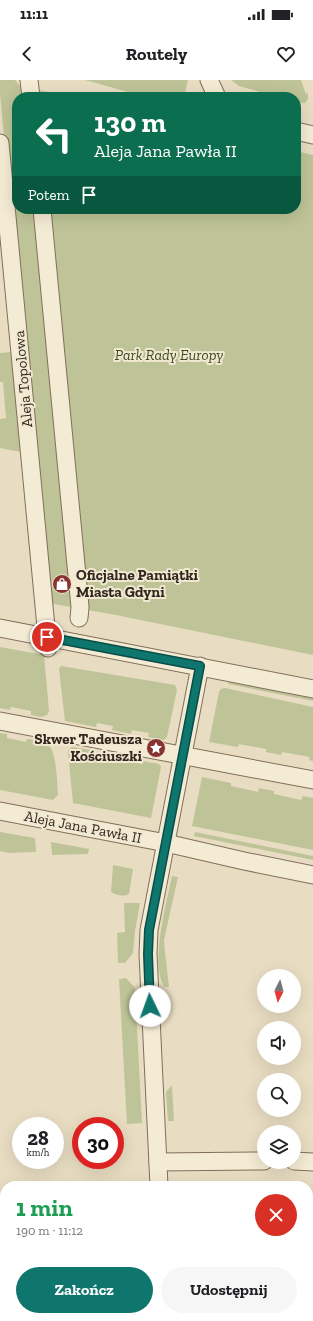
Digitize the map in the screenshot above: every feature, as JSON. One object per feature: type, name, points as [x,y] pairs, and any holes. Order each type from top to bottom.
[{"type":"street","points":[[29,80],[30,92]]},
{"type":"street","points":[[301,132],[313,136]]},
{"type":"street","name":"Aleja Topolowa","points":[[0,143],[48,642]]},
{"type":"street","points":[[42,214],[80,607],[79,618]]},
{"type":"street","points":[[0,628],[48,642],[200,666],[313,689]]},
{"type":"street","points":[[159,1181],[148,954],[149,930],[200,666]]},
{"type":"street","points":[[0,721],[313,780]]},
{"type":"street","name":"Aleja Jana Pawła II","points":[[0,811],[166,843]]},
{"type":"street","points":[[166,843],[313,875]]},
{"type":"street","points":[[158,1162],[257,1161]]},
{"type":"street","points":[[301,1161],[313,1162]]},
{"type":"green space","name":"Park Rady Europy","points":[[0,80],[15,80],[21,87],[48,92],[12,92],[12,214],[301,214],[301,152],[313,155],[313,655],[116,615],[48,603],[0,94]]},
{"type":"green space","points":[[85,80],[188,80],[185,92],[128,92]]},
{"type":"green space","points":[[231,80],[301,80],[306,94],[308,93],[308,99],[305,103],[301,103],[301,92],[260,92],[239,86]]},
{"type":"green space","points":[[12,352],[21,452],[0,448],[0,419],[6,418],[3,382],[0,382],[0,353]]},
{"type":"green space","points":[[0,647],[44,655],[49,711],[47,715],[41,717],[31,715],[31,711],[11,707],[10,710],[0,708]]},
{"type":"green space","points":[[61,666],[175,685],[177,690],[167,737],[164,740],[148,737],[149,733],[132,730],[131,734],[112,730],[113,726],[97,723],[96,727],[65,721],[59,669]]},
{"type":"green space","points":[[230,678],[313,697],[313,701],[228,684]]},
{"type":"green space","points":[[225,688],[313,707],[313,761],[309,760],[310,757],[282,752],[281,755],[266,752],[266,749],[239,744],[238,747],[209,742],[219,692],[221,689]]},
{"type":"green space","points":[[0,733],[7,734],[7,738],[26,742],[27,739],[41,741],[46,743],[51,748],[55,761],[58,795],[53,800],[0,790]]},
{"type":"green space","points":[[72,747],[91,750],[90,754],[106,758],[107,754],[127,757],[126,761],[142,764],[143,761],[159,764],[161,767],[151,818],[73,803],[68,752],[68,750]]},
{"type":"green space","points":[[202,777],[231,783],[231,786],[258,792],[259,788],[274,791],[274,794],[301,800],[303,796],[313,798],[313,850],[192,826]]},
{"type":"green space","points":[[0,832],[35,838],[36,852],[9,853],[0,851]]},
{"type":"green space","points":[[195,832],[313,856],[313,860],[194,836]]},
{"type":"green space","points":[[51,842],[89,849],[88,854],[52,855]]},
{"type":"green space","points":[[113,865],[133,869],[129,894],[120,895],[111,892]]},
{"type":"green space","points":[[172,876],[178,877],[164,940],[169,987],[165,987],[161,977],[159,949],[163,917]]},
{"type":"green space","points":[[124,903],[140,903],[133,953],[125,963],[118,963],[117,933],[125,932]]},
{"type":"green space","points":[[126,978],[135,988],[142,1123],[127,1124],[119,979]]},
{"type":"green space","points":[[172,1085],[174,1121],[168,1121],[166,1092]]},
{"type":"place","name":"Oficjalne Pamiątki Miasta Gdyni","points":[[62,584]]},
{"type":"place","name":"Skwer Tadeusza Kościuszki","points":[[156,748]]},
{"type":"route","points":[[47,637],[200,666],[149,930],[148,954],[150,1006]]}]
